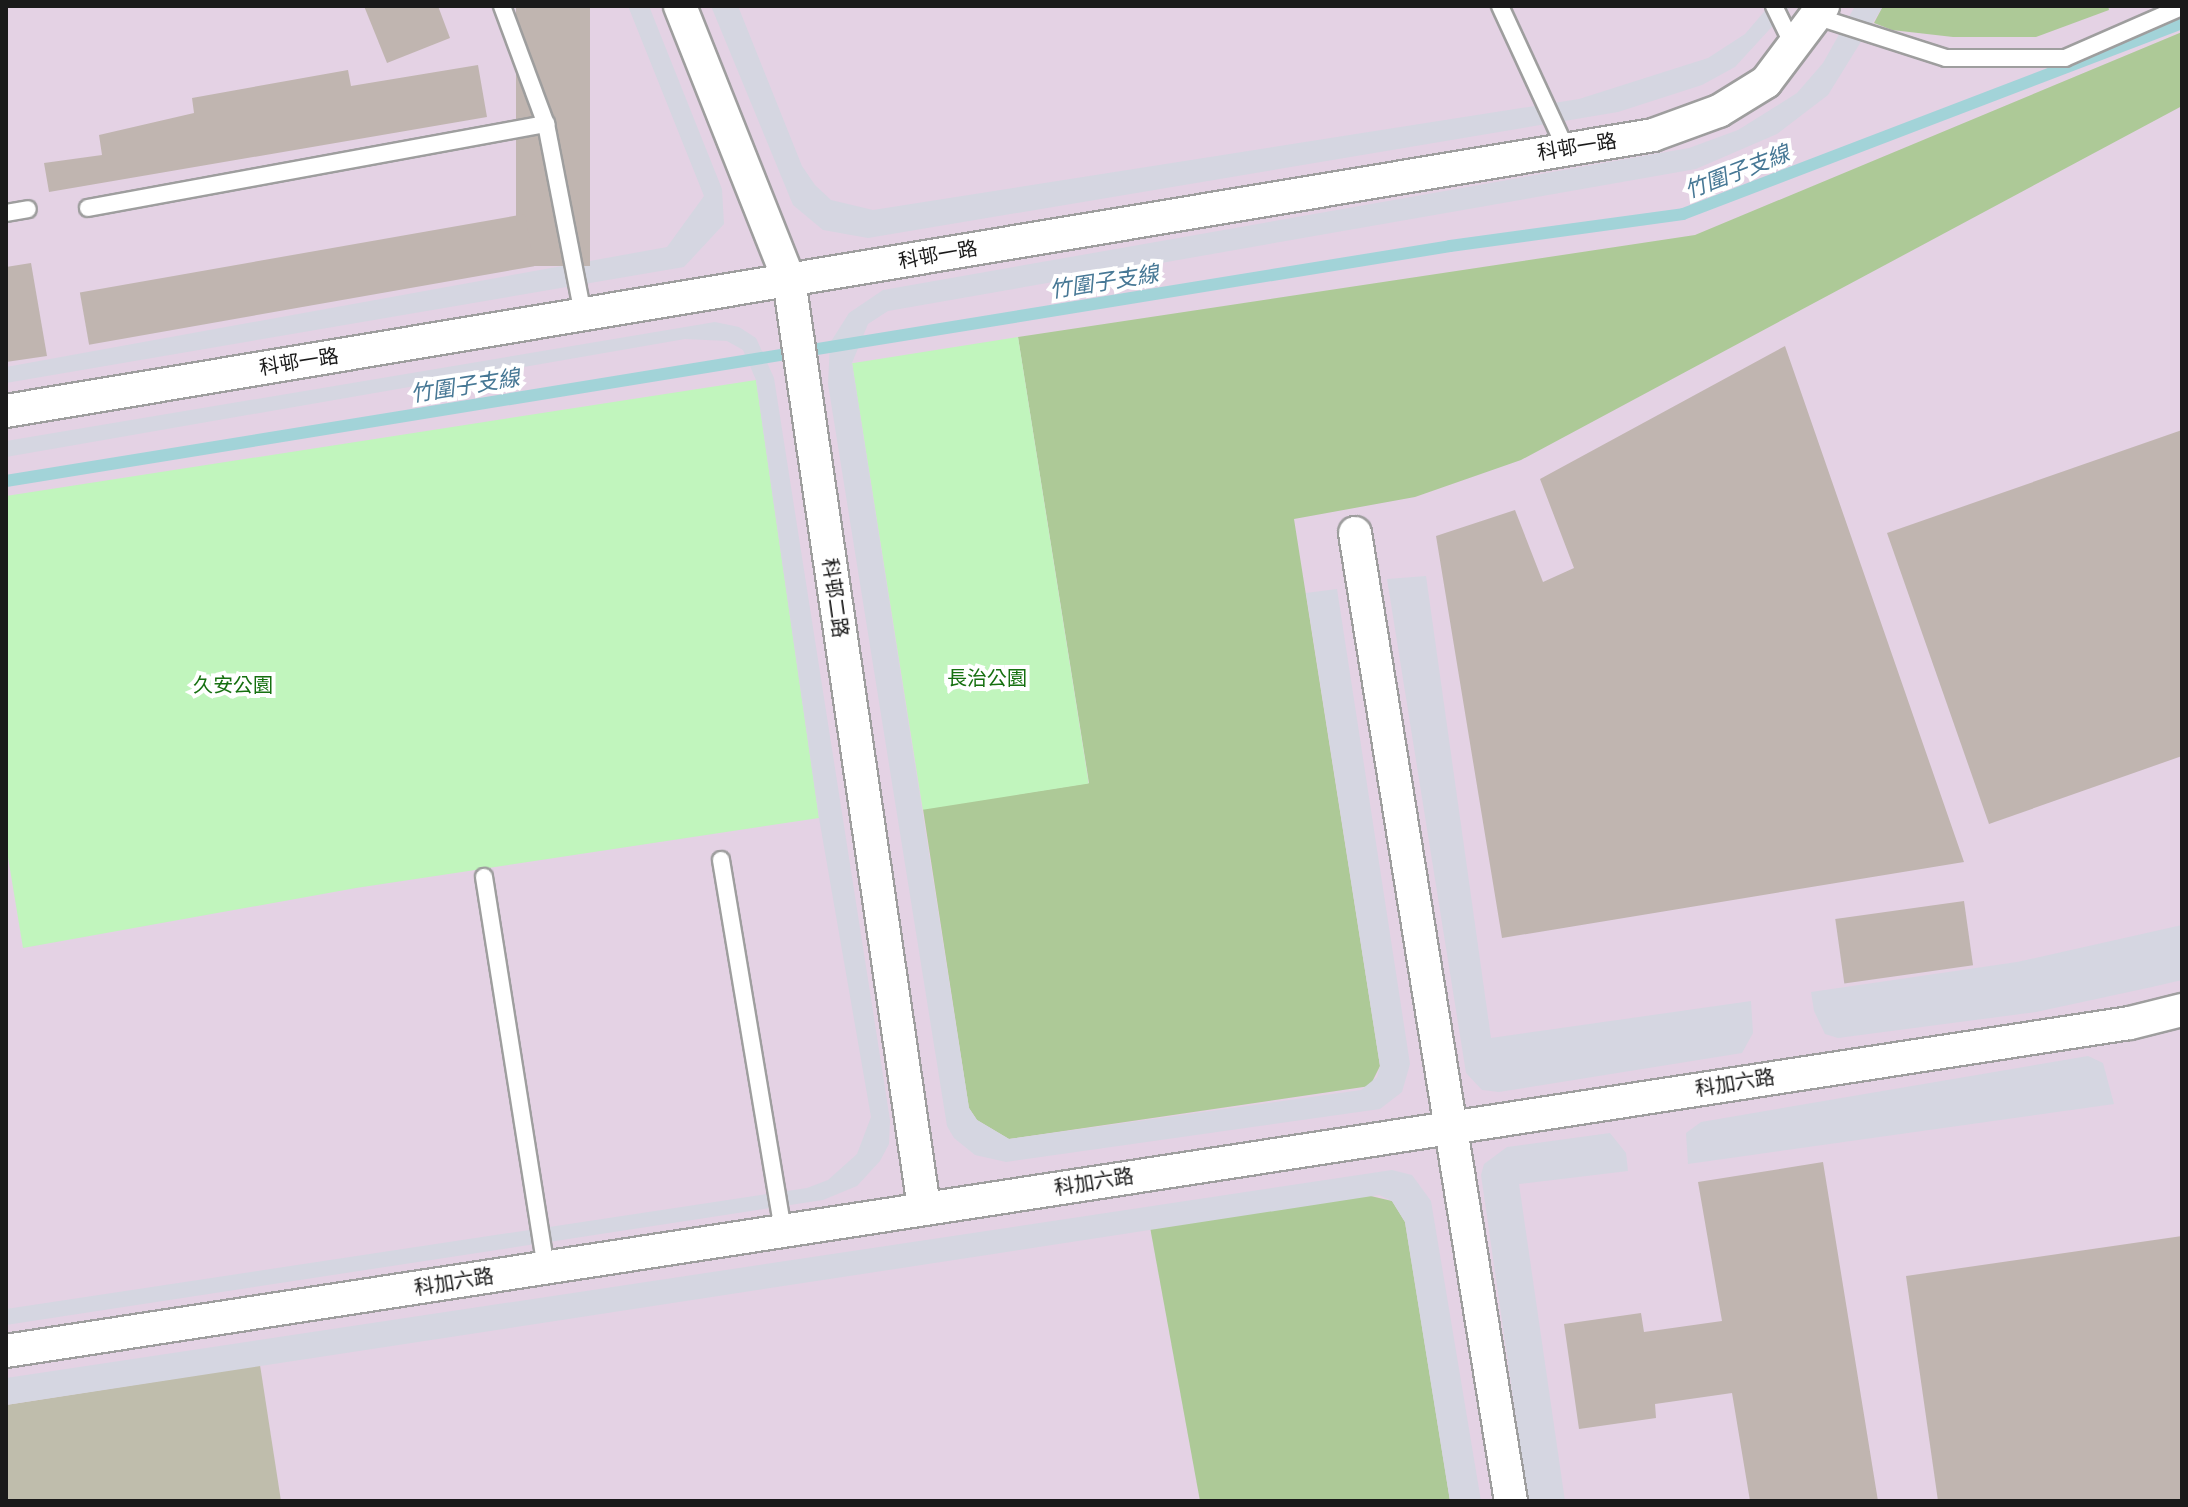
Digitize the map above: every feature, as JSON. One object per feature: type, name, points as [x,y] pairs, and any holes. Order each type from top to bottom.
[{"type":"street","name":"科邨二路","points":[[680,6],[789,280],[924,1208]]},
{"type":"street","name":"科邨一路","points":[[6,411],[1653,135],[1719,111],[1766,82],[1820,12]]},
{"type":"street","points":[[1355,533],[1511,1501]]},
{"type":"street","name":"科加六路","points":[[6,1351],[2130,1023],[2182,1010]]},
{"type":"lane","points":[[502,6],[546,124],[583,315]]},
{"type":"lane","points":[[1500,6],[1566,149]]},
{"type":"lane","points":[[1774,6],[1794,47]]},
{"type":"lane","points":[[1820,12],[1946,58],[2065,58],[2182,7]]},
{"type":"lane","points":[[88,208],[546,124]]},
{"type":"lane","points":[[6,213],[28,209]]},
{"type":"lane","points":[[721,860],[783,1231]]},
{"type":"lane","points":[[484,877],[546,1268]]},
{"type":"shaded area","points":[[6,6],[2182,6],[2182,1501],[6,1501]]},
{"type":"shaded area","points":[[628,6],[649,6],[722,189],[724,224],[684,267],[6,383],[6,367],[667,247],[704,196]]},
{"type":"shaded area","points":[[711,6],[738,6],[802,166],[815,185],[831,200],[873,210],[1579,99],[1708,58],[1745,34],[1769,6],[1791,6],[1735,67],[1702,85],[1618,112],[868,238],[823,230],[793,205]]},
{"type":"shaded area","points":[[1855,6],[1883,6],[1828,95],[1777,134],[1696,169],[888,311],[868,324],[852,363],[969,1108],[977,1120],[1009,1139],[1361,1090],[1377,1077],[1380,1066],[1306,593],[1337,589],[1410,1064],[1402,1092],[1380,1109],[1006,1162],[975,1155],[954,1138],[947,1126],[828,384],[830,343],[849,313],[883,290],[1689,148],[1738,130],[1797,93],[1823,63]]},
{"type":"shaded area","points":[[715,322],[739,327],[756,338],[774,378],[890,1120],[889,1144],[880,1161],[857,1186],[823,1200],[6,1325],[6,1309],[807,1188],[828,1180],[857,1154],[871,1117],[819,818],[756,380],[743,350],[727,341],[685,339],[6,457],[6,441]]},
{"type":"shaded area","points":[[1426,576],[1491,1038],[1751,1001],[1753,1033],[1742,1053],[1499,1092],[1482,1090],[1466,1073],[1387,579]]},
{"type":"shaded area","points":[[2182,925],[2182,980],[2036,1012],[1838,1038],[1825,1034],[1814,1011],[1811,992],[2017,962]]},
{"type":"shaded area","points":[[2088,1056],[2103,1063],[2114,1104],[1688,1164],[1686,1133],[1701,1122]]},
{"type":"shaded area","points":[[1610,1133],[1626,1153],[1628,1171],[1519,1184],[1565,1501],[1528,1501],[1481,1175],[1484,1164],[1507,1147]]},
{"type":"shaded area","points":[[1392,1170],[1412,1175],[1431,1201],[1481,1501],[1450,1501],[1405,1222],[1392,1201],[1379,1195],[6,1405],[6,1378]]},
{"type":"shaded area","points":[[260,1365],[281,1501],[6,1501],[6,1405]]},
{"type":"green space","points":[[1883,6],[2108,6],[2109,10],[2036,37],[1953,37],[1892,30],[1874,23]]},
{"type":"green space","points":[[2182,32],[2182,106],[1521,460],[1415,497],[1294,519],[1380,1066],[1370,1086],[1009,1139],[977,1120],[969,1108],[923,809],[1089,783],[1018,337],[1695,235]]},
{"type":"green space","name":"長治公園","points":[[1018,337],[1089,783],[923,810],[852,363]]},
{"type":"green space","name":"久安公園","points":[[756,380],[819,818],[356,888],[23,948],[6,845],[6,496]]},
{"type":"green space","points":[[1362,1194],[1392,1201],[1405,1222],[1450,1501],[1200,1501],[1150,1227]]},
{"type":"building","points":[[364,6],[438,6],[450,38],[387,63]]},
{"type":"building","points":[[516,6],[590,6],[590,266],[516,266]]},
{"type":"building","points":[[478,65],[487,117],[49,192],[44,163],[102,155],[99,135],[194,113],[192,98],[348,70],[351,86]]},
{"type":"building","points":[[525,214],[534,266],[89,345],[80,292]]},
{"type":"building","points":[[31,263],[47,356],[6,362],[6,267]]},
{"type":"building","points":[[1785,346],[1964,862],[1502,938],[1436,536],[1515,510],[1543,582],[1574,568],[1540,479]]},
{"type":"building","points":[[2182,430],[2182,756],[1989,824],[1887,533]]},
{"type":"building","points":[[1964,901],[1973,965],[1844,983],[1835,919]]},
{"type":"building","points":[[1823,1162],[1878,1501],[1750,1501],[1732,1393],[1655,1404],[1656,1418],[1579,1429],[1564,1324],[1641,1313],[1644,1332],[1722,1321],[1698,1182]]},
{"type":"building","points":[[2182,1236],[2182,1501],[1938,1501],[1906,1276]]},
{"type":"waterway","name":"竹圍子支線","points":[[6,481],[1450,246],[1683,214],[2182,23]]}]
